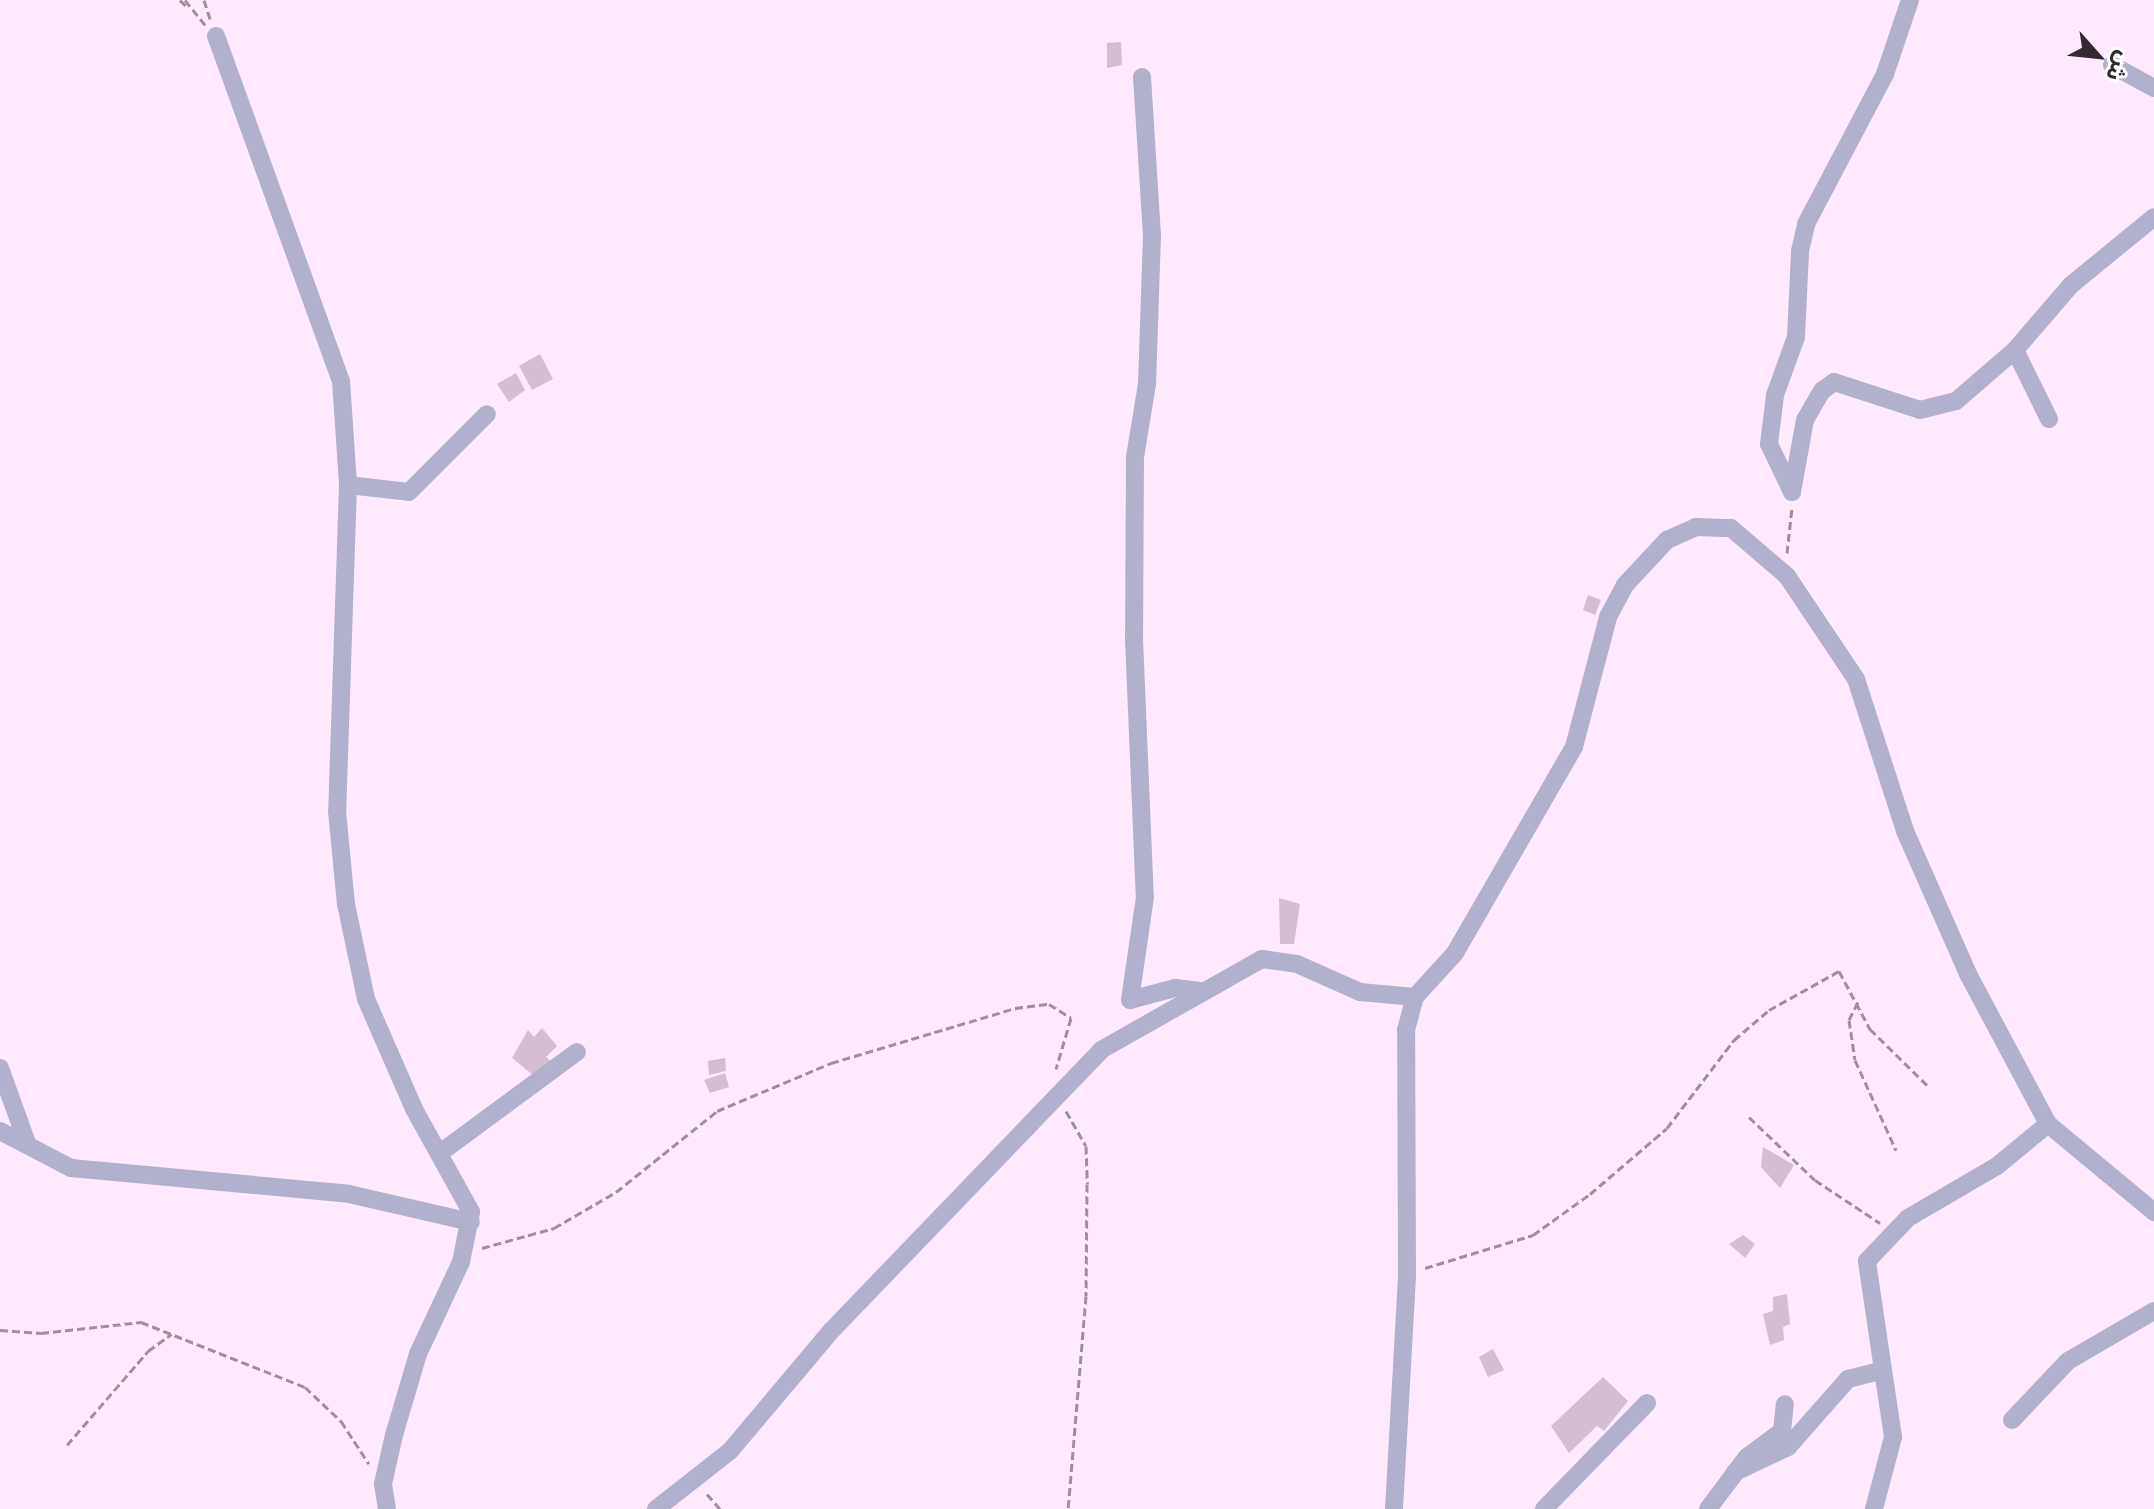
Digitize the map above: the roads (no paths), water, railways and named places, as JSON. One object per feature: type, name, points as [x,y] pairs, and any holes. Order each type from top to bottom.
[{"type":"street","points":[[1910,0],[1885,74],[1806,224],[1800,251],[1796,337],[1775,395],[1769,444],[1792,492],[1805,420],[1834,382],[1939,410],[2015,350],[2071,285],[2154,217]]},
{"type":"street","points":[[216,36],[341,381],[348,485],[337,811],[346,904],[366,999],[440,1153],[469,1203],[471,1222],[465,1249],[418,1354],[383,1484],[387,1509]]},
{"type":"street","points":[[2112,65],[2154,88]]},
{"type":"street","points":[[1142,77],[1152,235],[1147,384],[1135,457],[1134,639],[1145,897],[1130,1000],[1175,988],[1200,991]]},
{"type":"street","points":[[2015,350],[2049,419]]},
{"type":"street","points":[[348,485],[409,492],[487,414]]},
{"type":"street","points":[[1394,1509],[1392,1429],[1407,1275],[1406,1030],[1415,997],[1455,953],[1574,747],[1608,617],[1645,559],[1667,540],[1712,524],[1749,540],[1787,576],[1856,679],[1912,846],[1968,974],[2048,1124],[2154,1212]]},
{"type":"street","points":[[656,1509],[696,1482],[1053,1095],[1101,1050],[1200,991],[1272,957],[1360,992],[1415,997]]},
{"type":"street","points":[[440,1153],[577,1052]]},
{"type":"street","points":[[0,1068],[27,1143]]},
{"type":"street","points":[[1874,1509],[1893,1437],[1867,1261],[1894,1233],[2048,1124]]},
{"type":"street","points":[[0,1131],[71,1168],[377,1198],[471,1222]]},
{"type":"street","points":[[2012,1420],[2068,1361],[2154,1311]]},
{"type":"street","points":[[1735,1472],[1788,1447],[1848,1379],[1883,1370]]},
{"type":"street","points":[[1544,1509],[1647,1403]]},
{"type":"street","points":[[1708,1509],[1735,1472],[1782,1431],[1785,1404]]}]
